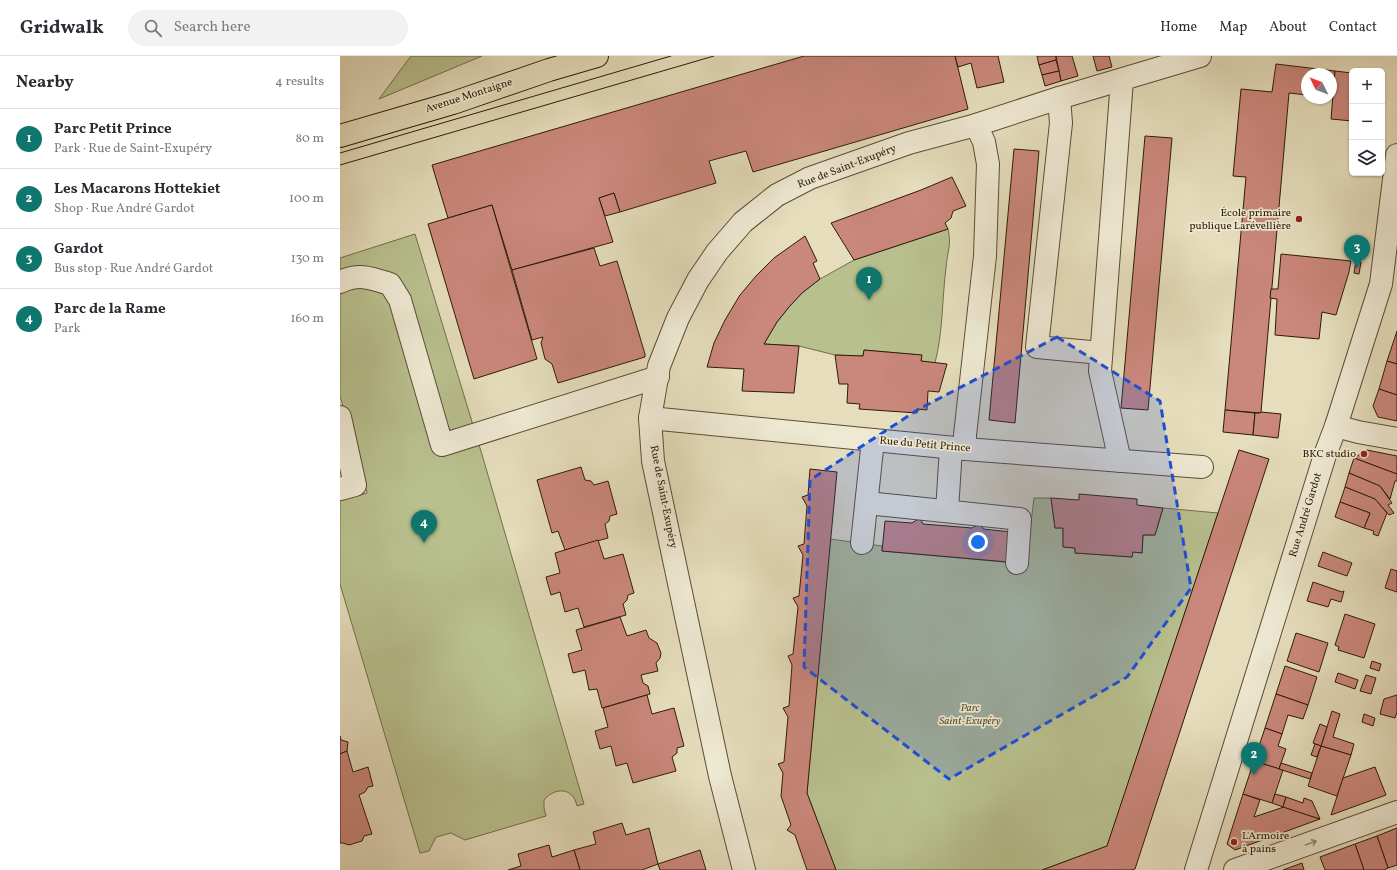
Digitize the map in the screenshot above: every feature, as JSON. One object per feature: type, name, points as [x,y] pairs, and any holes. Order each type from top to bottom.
[{"type":"main road","name":"Avenue Montaigne","points":[[340,136],[453,103],[549,70],[597,56]]},
{"type":"street","name":"Rue de Saint-Exupéry","points":[[744,870],[720,776],[653,460],[650,418],[659,366],[678,318],[698,280],[717,252],[743,222],[777,195],[810,178],[909,143],[976,125],[1059,98],[1200,56]]},
{"type":"street","points":[[1120,460],[1100,371],[1122,80]]},
{"type":"street","points":[[1059,98],[1061,123],[1037,347],[1102,353]]},
{"type":"street","points":[[946,511],[958,449],[965,435],[985,256],[988,164],[984,142],[976,125]]},
{"type":"street","name":"Rue André Gardot","points":[[1196,870],[1325,455],[1389,286],[1397,155]]},
{"type":"street","points":[[340,282],[350,277],[365,277],[390,284],[400,300],[442,445],[658,377]]},
{"type":"street","points":[[340,417],[355,485],[340,489]]},
{"type":"street","name":"Rue du Petit Prince","points":[[650,418],[958,449],[1202,467]]},
{"type":"street","points":[[1336,426],[1358,432],[1397,439]]},
{"type":"street","points":[[862,543],[873,440]]},
{"type":"street","points":[[867,503],[1020,519],[1017,563]]},
{"type":"street","points":[[1235,870],[1397,812]]},
{"type":"highlighted area","points":[[1057,337],[1160,401],[1191,588],[1127,677],[949,779],[804,667],[810,480],[919,409]]},
{"type":"green space","points":[[411,56],[482,56],[379,99]]},
{"type":"green space","points":[[948,229],[949,244],[940,339],[935,363],[921,361],[921,355],[864,350],[863,356],[835,355],[799,346],[764,344],[777,322],[789,307],[802,293],[820,279],[854,260]]},
{"type":"green space","points":[[415,234],[483,458],[584,804],[577,806],[572,795],[568,792],[558,791],[548,796],[544,800],[546,816],[465,840],[451,833],[436,837],[429,851],[420,853],[340,584],[340,501],[367,493],[350,426],[340,397],[340,258]]},
{"type":"green space","name":"Parc Saint-Exupéry","points":[[1034,498],[1051,498],[1055,528],[1063,528],[1063,547],[1075,548],[1075,553],[1132,557],[1133,552],[1142,553],[1143,535],[1155,535],[1163,508],[1218,513],[1107,846],[1042,870],[836,870],[807,793],[830,539],[882,546],[882,551],[1026,564]]},
{"type":"building","points":[[804,56],[955,56],[968,109],[753,172],[746,151],[709,161],[716,183],[620,212],[614,193],[599,198],[613,242],[512,270],[492,205],[448,218],[432,165]]},
{"type":"building","points":[[955,56],[998,56],[1004,82],[977,88],[971,63],[958,67]]},
{"type":"building","points":[[1037,56],[1056,56],[1056,60],[1039,65]]},
{"type":"building","points":[[1056,56],[1072,56],[1078,76],[1061,81]]},
{"type":"building","points":[[1093,56],[1109,56],[1112,67],[1097,71]]},
{"type":"building","points":[[1056,60],[1059,71],[1042,75],[1039,65]]},
{"type":"building","points":[[1276,64],[1310,68],[1301,68],[1301,94],[1289,93],[1261,412],[1225,410],[1246,177],[1233,176],[1241,89],[1272,92]]},
{"type":"building","points":[[1059,71],[1061,81],[1045,86],[1042,75]]},
{"type":"building","points":[[1337,71],[1349,73],[1349,121],[1331,119],[1332,104],[1337,104]]},
{"type":"building","points":[[1145,136],[1172,138],[1148,410],[1121,408]]},
{"type":"building","points":[[1014,149],[1039,151],[1015,423],[989,420]]},
{"type":"building","points":[[952,177],[966,206],[953,211],[951,218],[945,223],[948,229],[854,260],[831,223],[921,190]]},
{"type":"building","points":[[614,193],[620,212],[605,216],[599,198]]},
{"type":"building","points":[[492,205],[537,359],[474,379],[428,224]]},
{"type":"building","points":[[805,236],[817,261],[813,263],[820,279],[802,293],[789,307],[777,322],[764,344],[799,346],[794,393],[742,391],[744,369],[707,367],[714,343],[725,320],[740,295],[756,276],[774,258]]},
{"type":"building","points":[[594,248],[600,266],[617,261],[645,357],[558,383],[552,364],[545,359],[541,343],[543,337],[532,340],[512,270]]},
{"type":"building","points":[[1281,254],[1351,261],[1336,315],[1322,312],[1319,339],[1275,335],[1277,299],[1270,298],[1271,289],[1278,289]]},
{"type":"building","points":[[1356,261],[1361,262],[1359,274],[1354,273]]},
{"type":"building","points":[[1397,331],[1397,364],[1387,361]]},
{"type":"building","points":[[864,350],[922,355],[921,361],[947,364],[939,392],[928,391],[927,410],[917,409],[917,413],[859,409],[860,404],[847,403],[848,384],[839,384],[835,355],[863,356]]},
{"type":"building","points":[[1387,361],[1397,364],[1397,395],[1379,389]]},
{"type":"building","points":[[1379,389],[1397,395],[1397,421],[1378,417],[1373,406]]},
{"type":"building","points":[[1225,410],[1255,413],[1253,435],[1223,432]]},
{"type":"building","points":[[1261,412],[1281,414],[1278,438],[1253,435],[1255,413]]},
{"type":"building","points":[[1239,450],[1269,459],[1135,869],[1042,870],[1107,846]]},
{"type":"building","points":[[1367,450],[1397,456],[1397,474],[1354,458]]},
{"type":"building","points":[[1354,458],[1397,474],[1397,481],[1395,481],[1390,499],[1380,486],[1349,473]]},
{"type":"building","points":[[581,467],[585,480],[591,481],[594,485],[608,481],[617,514],[610,516],[609,521],[605,524],[608,538],[565,550],[558,531],[552,533],[537,480]]},
{"type":"building","points":[[810,469],[837,472],[807,793],[836,870],[807,870],[795,835],[787,830],[791,825],[781,796],[783,773],[778,764],[784,762],[788,717],[783,708],[789,706],[792,665],[788,656],[793,654],[798,607],[793,598],[799,596],[803,555],[798,546],[804,544],[807,506],[802,497],[808,495]]},
{"type":"building","points":[[1349,473],[1380,486],[1392,503],[1388,505],[1394,513],[1389,515],[1375,499],[1345,487]]},
{"type":"building","points":[[1345,487],[1375,499],[1387,513],[1378,536],[1373,534],[1374,531],[1364,528],[1370,513],[1340,502]]},
{"type":"building","points":[[1079,494],[1137,499],[1137,505],[1163,508],[1155,535],[1143,535],[1142,553],[1133,552],[1132,557],[1075,553],[1075,548],[1063,547],[1063,528],[1055,528],[1051,498],[1079,500]]},
{"type":"building","points":[[1340,502],[1370,513],[1364,528],[1335,517]]},
{"type":"building","points":[[920,518],[923,524],[972,528],[981,523],[983,529],[1011,532],[1008,562],[882,551],[885,521],[912,523]]},
{"type":"building","points":[[598,540],[604,559],[623,554],[634,593],[628,595],[627,600],[623,604],[626,615],[584,627],[578,608],[565,612],[560,592],[551,595],[546,577],[560,573],[555,553]]},
{"type":"building","points":[[1323,552],[1352,563],[1347,576],[1318,566]]},
{"type":"building","points":[[1391,569],[1397,571],[1397,592],[1385,588]]},
{"type":"building","points":[[1313,582],[1342,592],[1344,591],[1341,602],[1331,599],[1328,607],[1307,601]]},
{"type":"building","points":[[1345,614],[1375,624],[1364,658],[1338,650],[1339,647],[1335,645]]},
{"type":"building","points":[[620,617],[627,636],[646,630],[649,638],[657,643],[661,653],[660,658],[656,663],[658,671],[641,675],[643,683],[648,686],[650,694],[602,708],[597,689],[589,690],[585,670],[573,673],[568,654],[582,650],[576,630]]},
{"type":"building","points":[[1296,633],[1328,643],[1319,672],[1287,661]]},
{"type":"building","points":[[1372,661],[1381,664],[1379,671],[1370,668]]},
{"type":"building","points":[[1285,666],[1317,677],[1308,705],[1276,694]]},
{"type":"building","points":[[1338,673],[1358,680],[1355,689],[1335,682]]},
{"type":"building","points":[[1366,675],[1376,678],[1371,694],[1360,691]]},
{"type":"building","points":[[1276,694],[1308,705],[1303,719],[1288,715],[1282,734],[1265,728]]},
{"type":"building","points":[[647,695],[652,714],[674,708],[684,746],[677,748],[677,753],[672,757],[676,771],[633,783],[627,763],[616,766],[611,746],[600,749],[595,731],[608,727],[603,708]]},
{"type":"building","points":[[1397,695],[1397,712],[1395,718],[1380,714],[1384,699]]},
{"type":"building","points":[[1332,711],[1340,714],[1333,737],[1354,744],[1351,755],[1321,746]]},
{"type":"building","points":[[1364,714],[1375,718],[1373,726],[1362,722]]},
{"type":"building","points":[[1320,724],[1327,727],[1321,746],[1313,743]]},
{"type":"building","points":[[1265,728],[1282,734],[1278,746],[1286,749],[1279,769],[1254,761]]},
{"type":"building","points":[[340,736],[341,740],[348,742],[347,751],[340,754]]},
{"type":"building","points":[[1315,744],[1321,746],[1317,757],[1311,755]]},
{"type":"building","points":[[1321,746],[1351,755],[1337,796],[1308,786]]},
{"type":"building","points":[[347,751],[353,772],[368,767],[373,786],[368,787],[365,792],[359,795],[372,834],[364,836],[362,841],[349,845],[340,843],[340,754]]},
{"type":"building","points":[[1254,761],[1283,770],[1272,803],[1243,794]]},
{"type":"building","points":[[1281,763],[1312,773],[1310,779],[1279,769]]},
{"type":"building","points":[[1375,767],[1386,795],[1331,815],[1343,778]]},
{"type":"building","points":[[1243,794],[1260,800],[1254,817],[1284,807],[1320,819],[1235,850],[1227,844]]},
{"type":"building","points":[[1275,794],[1286,797],[1283,807],[1272,803]]},
{"type":"building","points":[[1286,797],[1303,803],[1304,798],[1312,801],[1320,819],[1283,807]]},
{"type":"building","points":[[622,823],[626,835],[649,828],[658,864],[642,870],[580,870],[574,850],[596,844],[593,832]]},
{"type":"building","points":[[1397,828],[1397,865],[1388,868],[1377,836]]},
{"type":"building","points":[[1377,836],[1388,868],[1384,870],[1364,870],[1355,844]]},
{"type":"building","points":[[1355,844],[1364,870],[1325,870],[1320,857]]},
{"type":"building","points":[[549,845],[552,857],[574,850],[580,870],[508,870],[521,866],[518,854]]},
{"type":"building","points":[[700,850],[706,870],[660,870],[658,864]]},
{"type":"building","points":[[1302,863],[1304,870],[1283,870]]},
{"type":"tram line","points":[[340,153],[671,56]]},
{"type":"tram line","points":[[340,165],[714,56]]},
{"type":"place","name":"École primaire publique Larévellière","points":[[1299,219]]},
{"type":"place","name":"Gardot","points":[[1357,268]]},
{"type":"place","name":"Parc Petit Prince","points":[[869,300]]},
{"type":"place","name":"BKC studio","points":[[1364,454]]},
{"type":"place","name":"Parc de la Rame","points":[[424,543]]},
{"type":"place","name":"Les Macarons Hottekiet","points":[[1254,775]]},
{"type":"place","name":"L'Armoire à pains","points":[[1234,842]]}]
